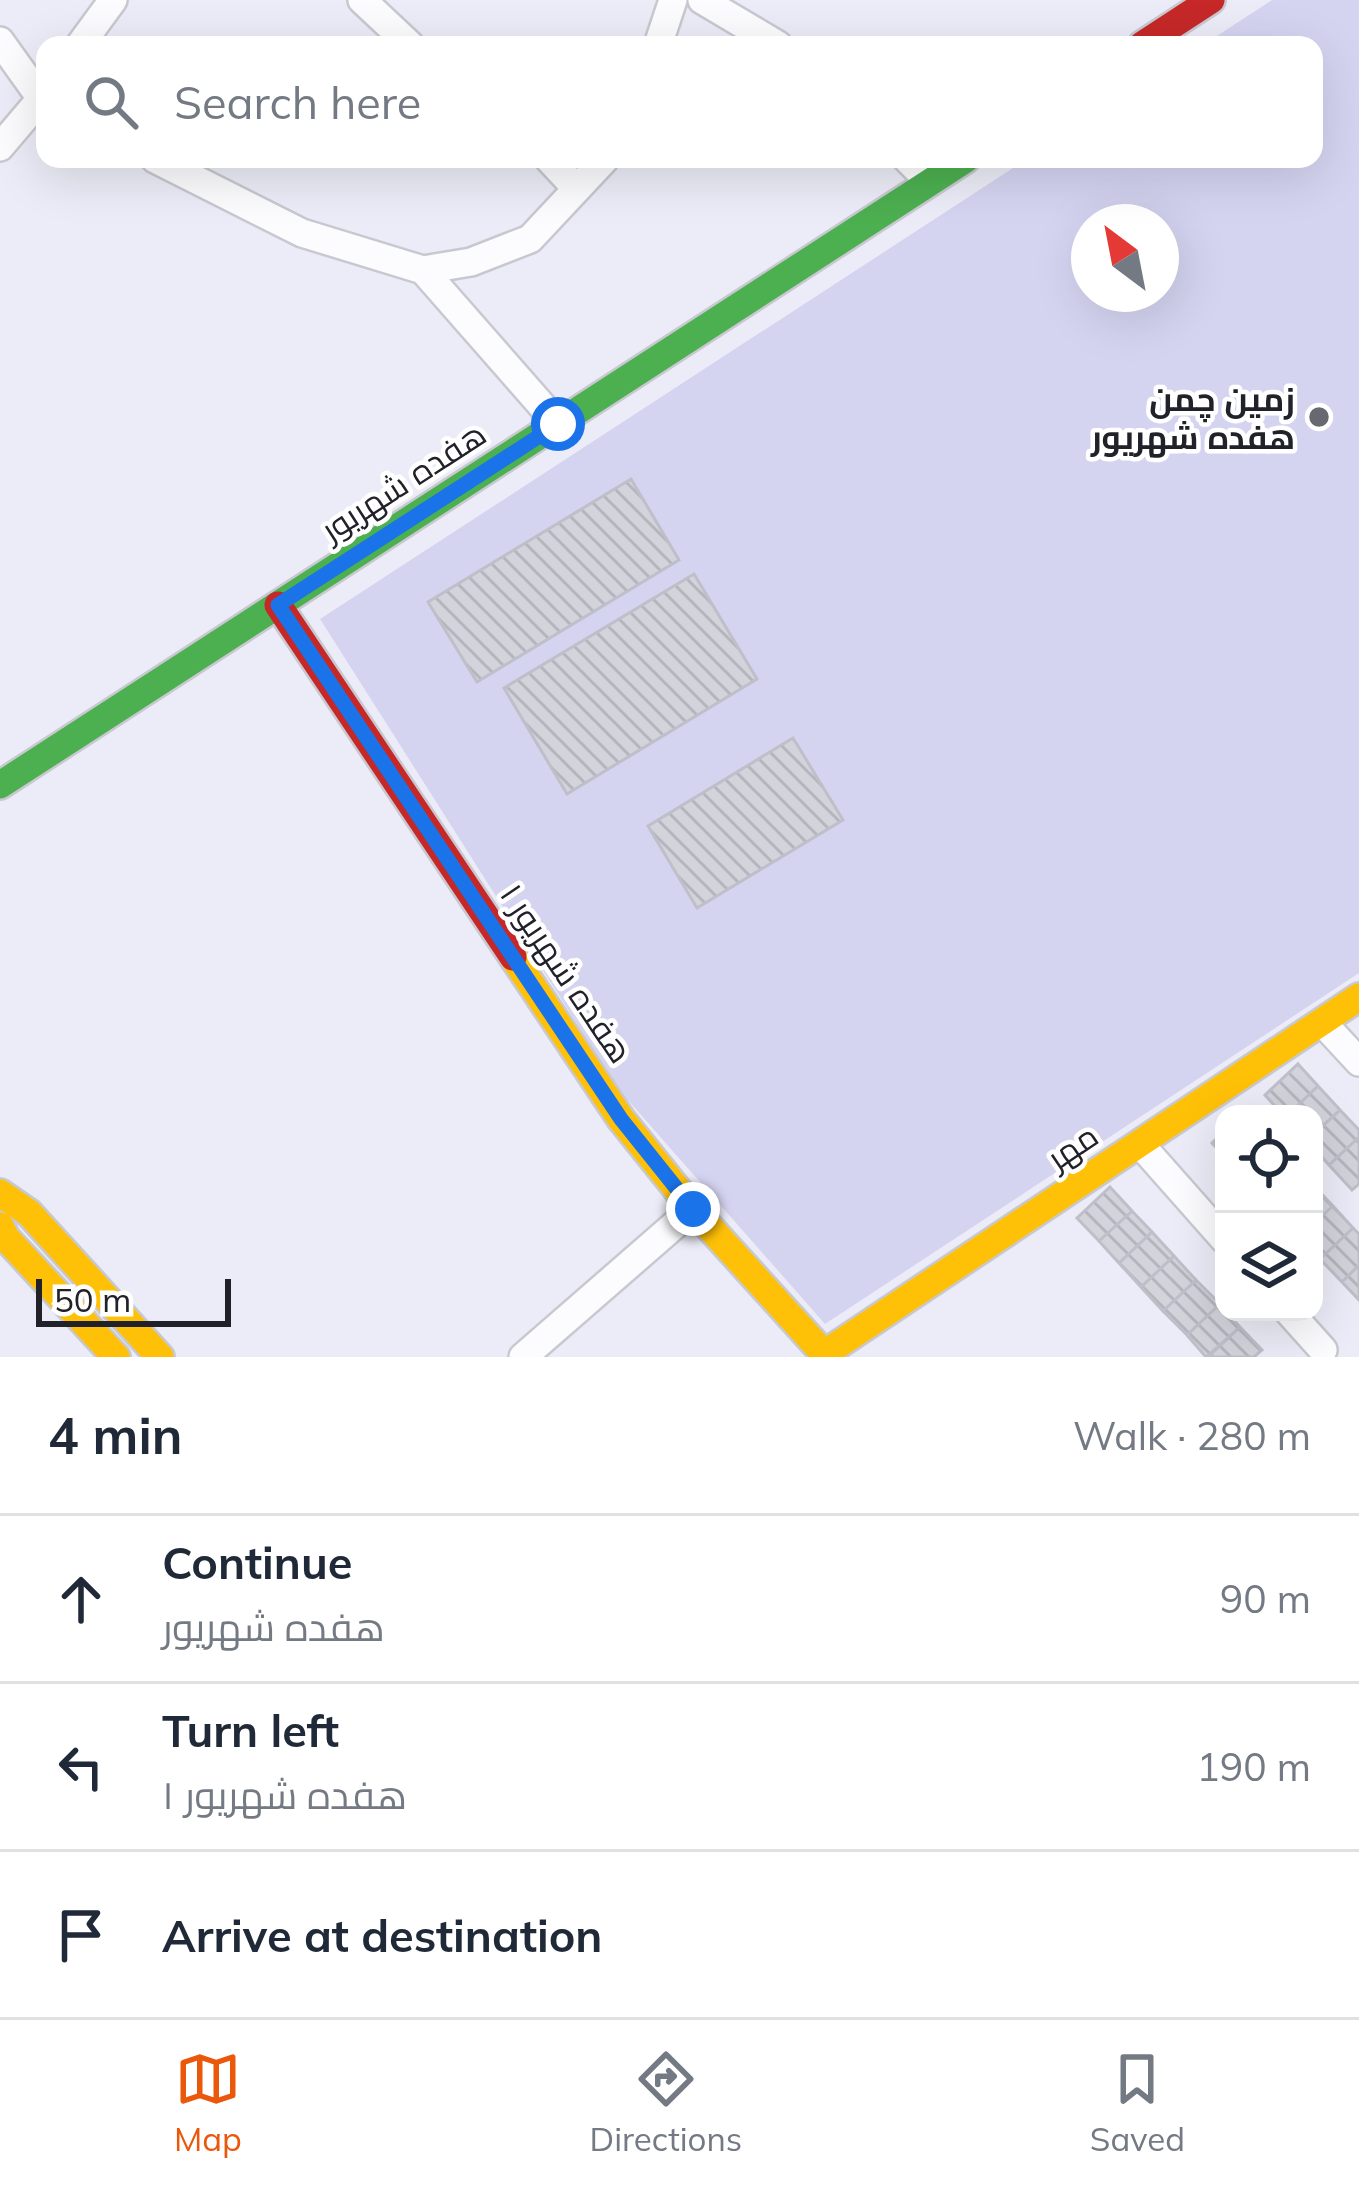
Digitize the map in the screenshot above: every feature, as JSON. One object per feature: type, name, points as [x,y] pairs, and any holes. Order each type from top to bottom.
[{"type":"street","points":[[86,36],[112,0]]},
{"type":"street","points":[[362,0],[400,36]]},
{"type":"street","points":[[661,36],[673,0]]},
{"type":"street","points":[[702,0],[763,36]]},
{"type":"street","points":[[1156,36],[1211,0]]},
{"type":"street","points":[[0,41],[36,90]]},
{"type":"street","points":[[0,148],[36,108]]},
{"type":"street","points":[[172,168],[302,233],[423,270],[471,262],[530,239],[597,168]]},
{"type":"street","points":[[557,168],[577,189]]},
{"type":"street","points":[[916,168],[930,182]]},
{"type":"street","name":"هفده شهریور","points":[[0,785],[952,168]]},
{"type":"street","points":[[423,270],[558,424]]},
{"type":"street","name":"هفده شهریور ۱","points":[[278,605],[621,1119],[693,1209],[825,1355]]},
{"type":"street","name":"مهر","points":[[825,1355],[1359,998]]},
{"type":"street","points":[[1322,1022],[1359,1063]]},
{"type":"street","points":[[1140,1144],[1215,1229]]},
{"type":"street","points":[[0,1193],[29,1214],[160,1357]]},
{"type":"street","points":[[523,1357],[693,1209]]},
{"type":"street","points":[[2,1236],[116,1357]]},
{"type":"street","points":[[1296,1321],[1322,1351]]},
{"type":"shaded area","points":[[1272,0],[1359,0],[1359,973],[825,1324],[619,1090],[320,619],[1013,168],[1323,168],[1323,36],[1217,36]]},
{"type":"building","points":[[631,479],[679,560],[477,682],[428,602]]},
{"type":"building","points":[[694,574],[757,679],[567,794],[504,688]]},
{"type":"building","points":[[793,738],[843,820],[697,908],[648,826]]},
{"type":"building","points":[[1298,1064],[1318,1086],[1298,1105],[1274,1105],[1265,1095]]},
{"type":"building","points":[[1318,1086],[1340,1110],[1323,1126],[1323,1105],[1298,1105]]},
{"type":"building","points":[[1340,1110],[1359,1130],[1359,1137],[1329,1165],[1323,1158],[1323,1126]]},
{"type":"building","points":[[1359,1137],[1359,1184],[1352,1190],[1329,1165]]},
{"type":"building","points":[[1110,1187],[1132,1211],[1099,1241],[1077,1218]]},
{"type":"building","points":[[1323,1195],[1333,1206],[1323,1215]]},
{"type":"building","points":[[1333,1206],[1353,1228],[1323,1256],[1323,1215]]},
{"type":"building","points":[[1132,1211],[1152,1232],[1119,1263],[1099,1241]]},
{"type":"building","points":[[1353,1228],[1359,1234],[1359,1265],[1342,1282],[1323,1256]]},
{"type":"building","points":[[1152,1232],[1174,1256],[1141,1287],[1119,1263]]},
{"type":"building","points":[[1174,1256],[1196,1280],[1163,1311],[1141,1287]]},
{"type":"building","points":[[1359,1265],[1359,1300],[1342,1282]]},
{"type":"building","points":[[1196,1280],[1215,1299],[1215,1309],[1187,1335],[1163,1311]]},
{"type":"building","points":[[1215,1309],[1215,1321],[1235,1321],[1240,1327],[1206,1357],[1187,1335]]},
{"type":"building","points":[[1240,1327],[1262,1350],[1254,1357],[1208,1357]]},
{"type":"traffic: fast","points":[[0,785],[952,168]]},
{"type":"traffic: slow","points":[[513,957],[621,1119],[693,1209],[827,1357]]},
{"type":"traffic: slow","points":[[824,1354],[1359,997]]},
{"type":"traffic: slow","points":[[0,1193],[29,1213],[160,1357]]},
{"type":"traffic: slow","points":[[0,1226],[116,1357]]},
{"type":"traffic: jam","points":[[1156,36],[1211,0]]},
{"type":"traffic: jam","points":[[278,605],[513,957]]},
{"type":"place","name":"زمین چمن هفده شهریور","points":[[1319,417]]},
{"type":"route","points":[[558,424],[278,605],[621,1119],[693,1209]]}]
